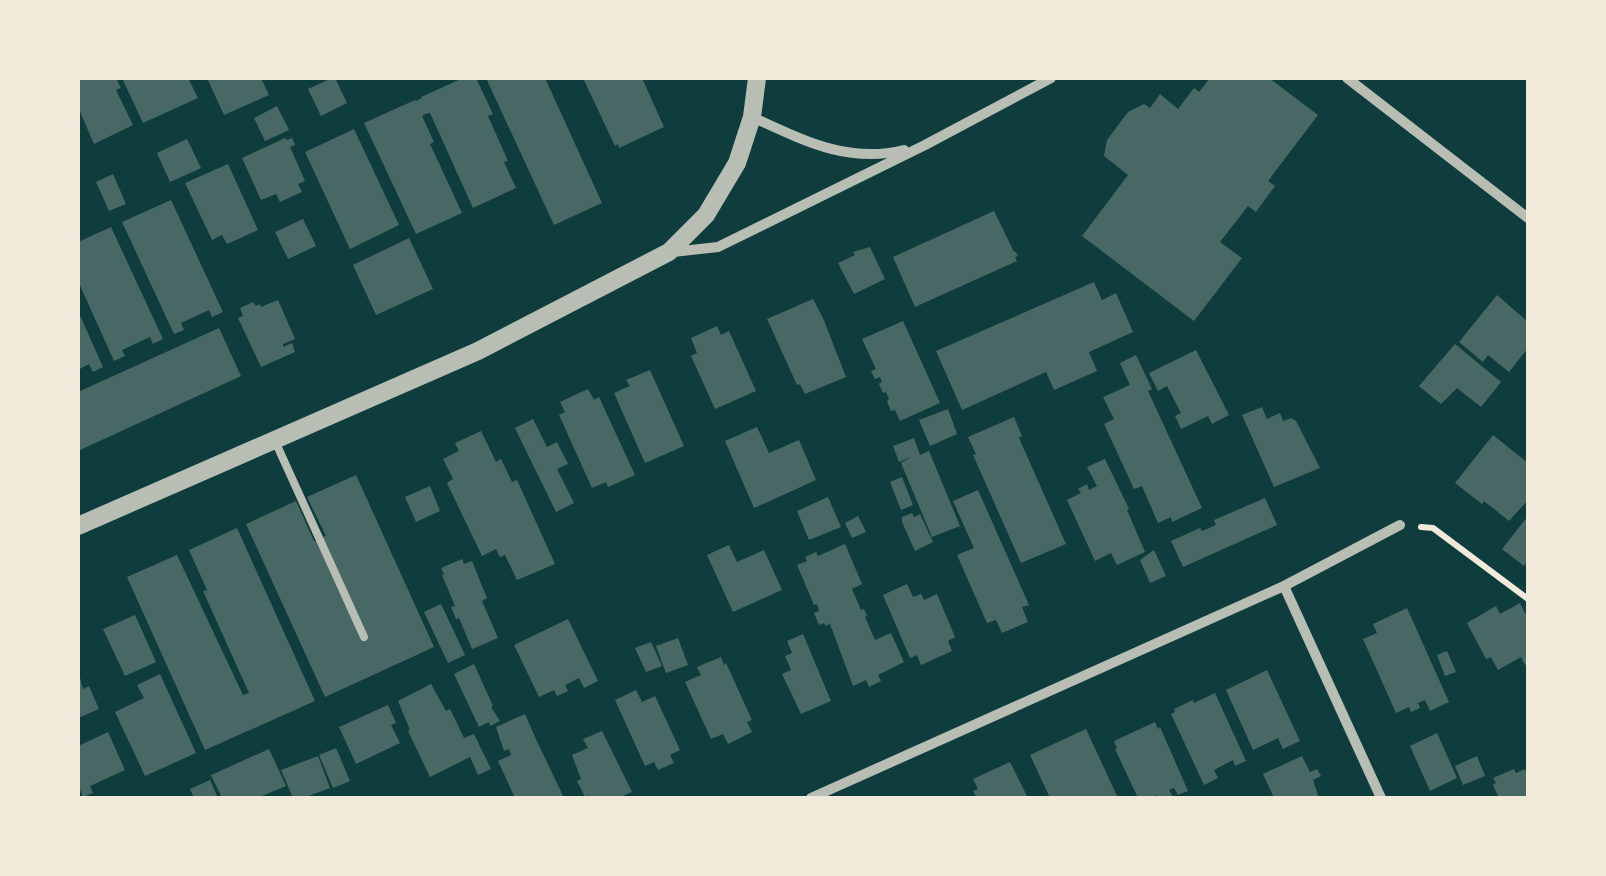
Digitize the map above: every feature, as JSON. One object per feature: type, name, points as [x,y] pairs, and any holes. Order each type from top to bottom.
[{"type":"street","points":[[78,526],[478,351],[669,252],[706,215],[737,163],[752,117],[757,78]]},
{"type":"street","points":[[669,252],[718,247],[1052,78]]},
{"type":"street","points":[[1347,78],[1528,218]]},
{"type":"street","points":[[752,117],[837,152],[885,154],[924,145]]},
{"type":"street","points":[[810,798],[1284,586],[1400,525]]},
{"type":"street","points":[[1284,586],[1381,798]]},
{"type":"lane","points":[[274,440],[364,637]]},
{"type":"path","points":[[1400,525],[1433,528],[1528,599]]},
{"type":"building","points":[[78,78],[116,78],[121,88],[116,90],[133,125],[94,144],[78,107]]},
{"type":"building","points":[[122,78],[188,78],[198,98],[143,123]]},
{"type":"building","points":[[207,78],[261,78],[269,95],[224,115]]},
{"type":"building","points":[[332,78],[347,103],[321,116],[308,89]]},
{"type":"building","points":[[463,78],[476,78],[493,114],[488,116],[516,188],[473,208],[430,113],[425,114],[422,116],[434,142],[430,144],[462,213],[416,234],[364,123]]},
{"type":"building","points":[[486,78],[545,78],[602,203],[554,225]]},
{"type":"building","points":[[583,78],[642,78],[664,127],[619,148],[618,144],[615,146]]},
{"type":"building","points":[[1210,78],[1269,78],[1318,115],[1268,181],[1275,186],[1256,212],[1248,206],[1220,242],[1242,258],[1194,321],[1082,236],[1128,175],[1104,156],[1107,140],[1128,112],[1144,104],[1150,108],[1160,94],[1178,109],[1194,88],[1199,92]]},
{"type":"building","points":[[277,106],[289,130],[265,141],[254,118]]},
{"type":"building","points":[[354,129],[399,225],[350,249],[305,152]]},
{"type":"building","points":[[292,138],[295,145],[290,147],[305,181],[298,184],[302,192],[280,202],[276,194],[261,200],[242,158]]},
{"type":"building","points":[[187,139],[201,168],[170,182],[157,153]]},
{"type":"building","points":[[228,164],[258,230],[227,244],[222,235],[212,240],[185,183]]},
{"type":"building","points":[[113,174],[126,204],[109,211],[96,182]]},
{"type":"building","points":[[171,200],[223,312],[212,317],[209,310],[181,323],[184,330],[174,334],[122,222]]},
{"type":"building","points":[[994,211],[1017,261],[915,307],[893,257]]},
{"type":"building","points":[[303,219],[316,246],[288,259],[275,232]]},
{"type":"building","points":[[111,227],[163,339],[153,344],[150,337],[122,350],[125,356],[114,361],[78,281],[78,242]]},
{"type":"building","points":[[409,238],[433,289],[376,315],[353,265]]},
{"type":"building","points":[[870,247],[885,279],[854,294],[838,263],[855,255],[853,252]]},
{"type":"building","points":[[1094,282],[1102,300],[1116,293],[1133,332],[1089,352],[1097,371],[1054,390],[1046,372],[962,410],[936,351]]},
{"type":"building","points":[[1497,295],[1528,322],[1528,348],[1509,372],[1488,355],[1483,362],[1459,342]]},
{"type":"building","points":[[813,299],[846,377],[805,394],[797,385],[767,319]]},
{"type":"building","points":[[278,300],[295,339],[283,347],[292,343],[295,352],[261,367],[238,318],[243,316],[240,308],[253,302],[261,307]]},
{"type":"building","points":[[78,311],[103,367],[93,372],[89,364],[78,370]]},
{"type":"building","points":[[903,321],[940,403],[900,421],[895,410],[891,411],[886,392],[879,384],[880,377],[875,379],[871,371],[876,369],[862,339]]},
{"type":"building","points":[[717,326],[721,335],[729,331],[756,391],[715,409],[691,356],[697,353],[691,338]]},
{"type":"building","points":[[219,328],[241,376],[78,451],[78,392]]},
{"type":"building","points":[[1455,344],[1501,382],[1481,407],[1457,388],[1441,404],[1419,386]]},
{"type":"building","points":[[1196,350],[1229,415],[1212,424],[1208,416],[1181,429],[1175,416],[1181,413],[1167,386],[1158,391],[1149,373]]},
{"type":"building","points":[[1136,355],[1152,389],[1148,391],[1202,508],[1172,522],[1171,517],[1158,523],[1142,486],[1134,489],[1104,424],[1114,419],[1103,397],[1130,385],[1120,363]]},
{"type":"building","points":[[650,370],[684,446],[645,463],[614,393],[630,386],[626,380]]},
{"type":"building","points":[[588,389],[594,400],[599,397],[635,475],[608,487],[606,482],[592,488],[559,415],[565,412],[560,402]]},
{"type":"building","points":[[1262,407],[1267,419],[1280,413],[1283,421],[1296,421],[1320,468],[1274,487],[1242,415]]},
{"type":"building","points":[[948,409],[957,434],[930,446],[919,420]]},
{"type":"building","points":[[1014,417],[1022,436],[1019,438],[1066,544],[1021,563],[968,437]]},
{"type":"building","points":[[533,419],[547,447],[557,442],[568,464],[557,469],[574,503],[556,512],[515,428]]},
{"type":"building","points":[[757,427],[769,453],[799,440],[816,480],[754,508],[725,441]]},
{"type":"building","points":[[481,431],[496,462],[501,459],[512,482],[517,480],[555,564],[517,580],[505,555],[500,557],[496,549],[482,556],[447,483],[453,479],[443,459],[459,451],[455,443]]},
{"type":"building","points":[[1493,435],[1528,463],[1528,500],[1509,521],[1455,483]]},
{"type":"building","points":[[914,438],[920,455],[929,451],[960,526],[932,537],[901,463],[911,457],[899,462],[893,446]]},
{"type":"building","points":[[1105,459],[1145,552],[1117,565],[1111,553],[1095,561],[1067,500],[1081,493],[1078,489],[1087,484],[1089,490],[1097,486],[1087,467]]},
{"type":"building","points":[[356,475],[434,647],[325,697],[246,524],[296,501],[362,642],[368,639],[307,497]]},
{"type":"building","points":[[902,477],[913,505],[901,510],[890,482]]},
{"type":"building","points":[[430,486],[440,511],[416,522],[405,497]]},
{"type":"building","points":[[978,490],[1029,605],[1022,607],[1028,622],[1002,633],[996,620],[987,623],[957,555],[974,548],[953,501]]},
{"type":"building","points":[[828,497],[841,527],[809,540],[797,511]]},
{"type":"building","points":[[1265,498],[1277,525],[1183,567],[1171,541],[1216,525],[1214,520]]},
{"type":"building","points":[[912,513],[914,517],[920,514],[933,542],[915,551],[902,522],[902,517]]},
{"type":"building","points":[[858,516],[866,532],[852,538],[845,523]]},
{"type":"building","points":[[1528,516],[1528,560],[1524,566],[1502,549]]},
{"type":"building","points":[[237,528],[315,701],[205,750],[127,577],[177,555],[243,695],[249,693],[189,550]]},
{"type":"building","points":[[845,544],[862,584],[852,589],[875,640],[891,633],[904,662],[878,675],[881,681],[869,687],[866,680],[853,686],[830,624],[819,625],[814,613],[819,611],[817,604],[814,605],[797,565],[816,552],[818,556]]},
{"type":"building","points":[[729,545],[737,562],[764,550],[782,590],[733,612],[707,555]]},
{"type":"building","points":[[1154,550],[1166,576],[1150,583],[1140,560]]},
{"type":"building","points":[[462,559],[464,564],[472,561],[487,598],[482,601],[498,638],[472,649],[451,607],[455,606],[441,568]]},
{"type":"building","points":[[907,584],[913,597],[921,594],[924,600],[937,594],[955,637],[948,641],[952,651],[921,665],[917,655],[910,658],[883,595]]},
{"type":"building","points":[[1520,603],[1528,613],[1528,664],[1521,657],[1498,670],[1491,657],[1486,659],[1467,623],[1496,606],[1500,614]]},
{"type":"building","points":[[441,604],[465,655],[448,663],[424,612]]},
{"type":"building","points":[[1407,608],[1449,702],[1430,711],[1425,700],[1418,703],[1420,708],[1411,712],[1409,707],[1396,713],[1363,639],[1377,633],[1373,624]]},
{"type":"building","points":[[135,615],[156,662],[125,676],[103,629]]},
{"type":"building","points":[[568,619],[598,681],[584,688],[579,678],[565,685],[568,691],[557,696],[554,690],[539,697],[514,645]]},
{"type":"building","points":[[803,634],[831,701],[801,714],[782,674],[791,670],[785,656],[792,653],[787,641]]},
{"type":"building","points":[[678,638],[688,665],[666,673],[656,646]]},
{"type":"building","points":[[651,642],[662,666],[646,672],[635,648]]},
{"type":"building","points":[[1447,651],[1456,672],[1445,676],[1437,655]]},
{"type":"building","points":[[721,657],[752,720],[747,722],[752,732],[728,744],[723,734],[711,739],[685,682],[701,675],[697,667]]},
{"type":"building","points":[[474,664],[500,721],[490,726],[489,722],[479,727],[454,674]]},
{"type":"building","points":[[78,670],[83,689],[89,686],[99,709],[78,718]]},
{"type":"building","points":[[1267,670],[1300,741],[1283,749],[1278,738],[1253,750],[1226,690]]},
{"type":"building","points":[[160,674],[196,753],[145,776],[115,712],[144,698],[137,685]]},
{"type":"building","points":[[431,684],[446,711],[450,709],[464,738],[474,734],[491,769],[478,775],[470,757],[430,777],[398,701]]},
{"type":"building","points":[[636,690],[642,702],[655,696],[680,750],[670,755],[674,763],[658,770],[654,762],[645,766],[615,700]]},
{"type":"building","points":[[1215,693],[1246,761],[1235,766],[1233,760],[1214,770],[1218,778],[1204,785],[1171,714],[1174,709]]},
{"type":"building","points":[[388,705],[396,723],[391,725],[400,743],[356,764],[339,727]]},
{"type":"building","points":[[525,714],[564,798],[515,798],[498,761],[511,755],[509,749],[504,751],[496,727]]},
{"type":"building","points":[[1155,722],[1188,791],[1178,795],[1174,788],[1169,790],[1173,797],[1170,798],[1138,798],[1114,741]]},
{"type":"building","points":[[1086,729],[1118,798],[1050,798],[1030,755]]},
{"type":"building","points":[[602,731],[632,792],[618,798],[585,797],[577,781],[581,779],[572,755],[588,748],[583,739]]},
{"type":"building","points":[[108,732],[125,770],[90,786],[93,793],[83,797],[78,785],[78,746]]},
{"type":"building","points":[[1437,733],[1457,778],[1430,791],[1410,746]]},
{"type":"building","points":[[336,748],[350,781],[333,788],[319,755]]},
{"type":"building","points":[[269,749],[286,786],[257,798],[222,798],[211,775]]},
{"type":"building","points":[[318,756],[330,788],[293,798],[281,770]]},
{"type":"building","points":[[1302,756],[1310,772],[1317,769],[1321,776],[1313,780],[1319,798],[1274,798],[1263,774]]},
{"type":"building","points":[[1477,756],[1485,776],[1463,785],[1455,766]]},
{"type":"building","points":[[1010,762],[1028,798],[977,798],[973,779]]},
{"type":"building","points":[[1514,769],[1516,773],[1525,769],[1528,798],[1499,798],[1493,778]]},
{"type":"building","points":[[210,780],[218,798],[194,798],[190,789]]}]
